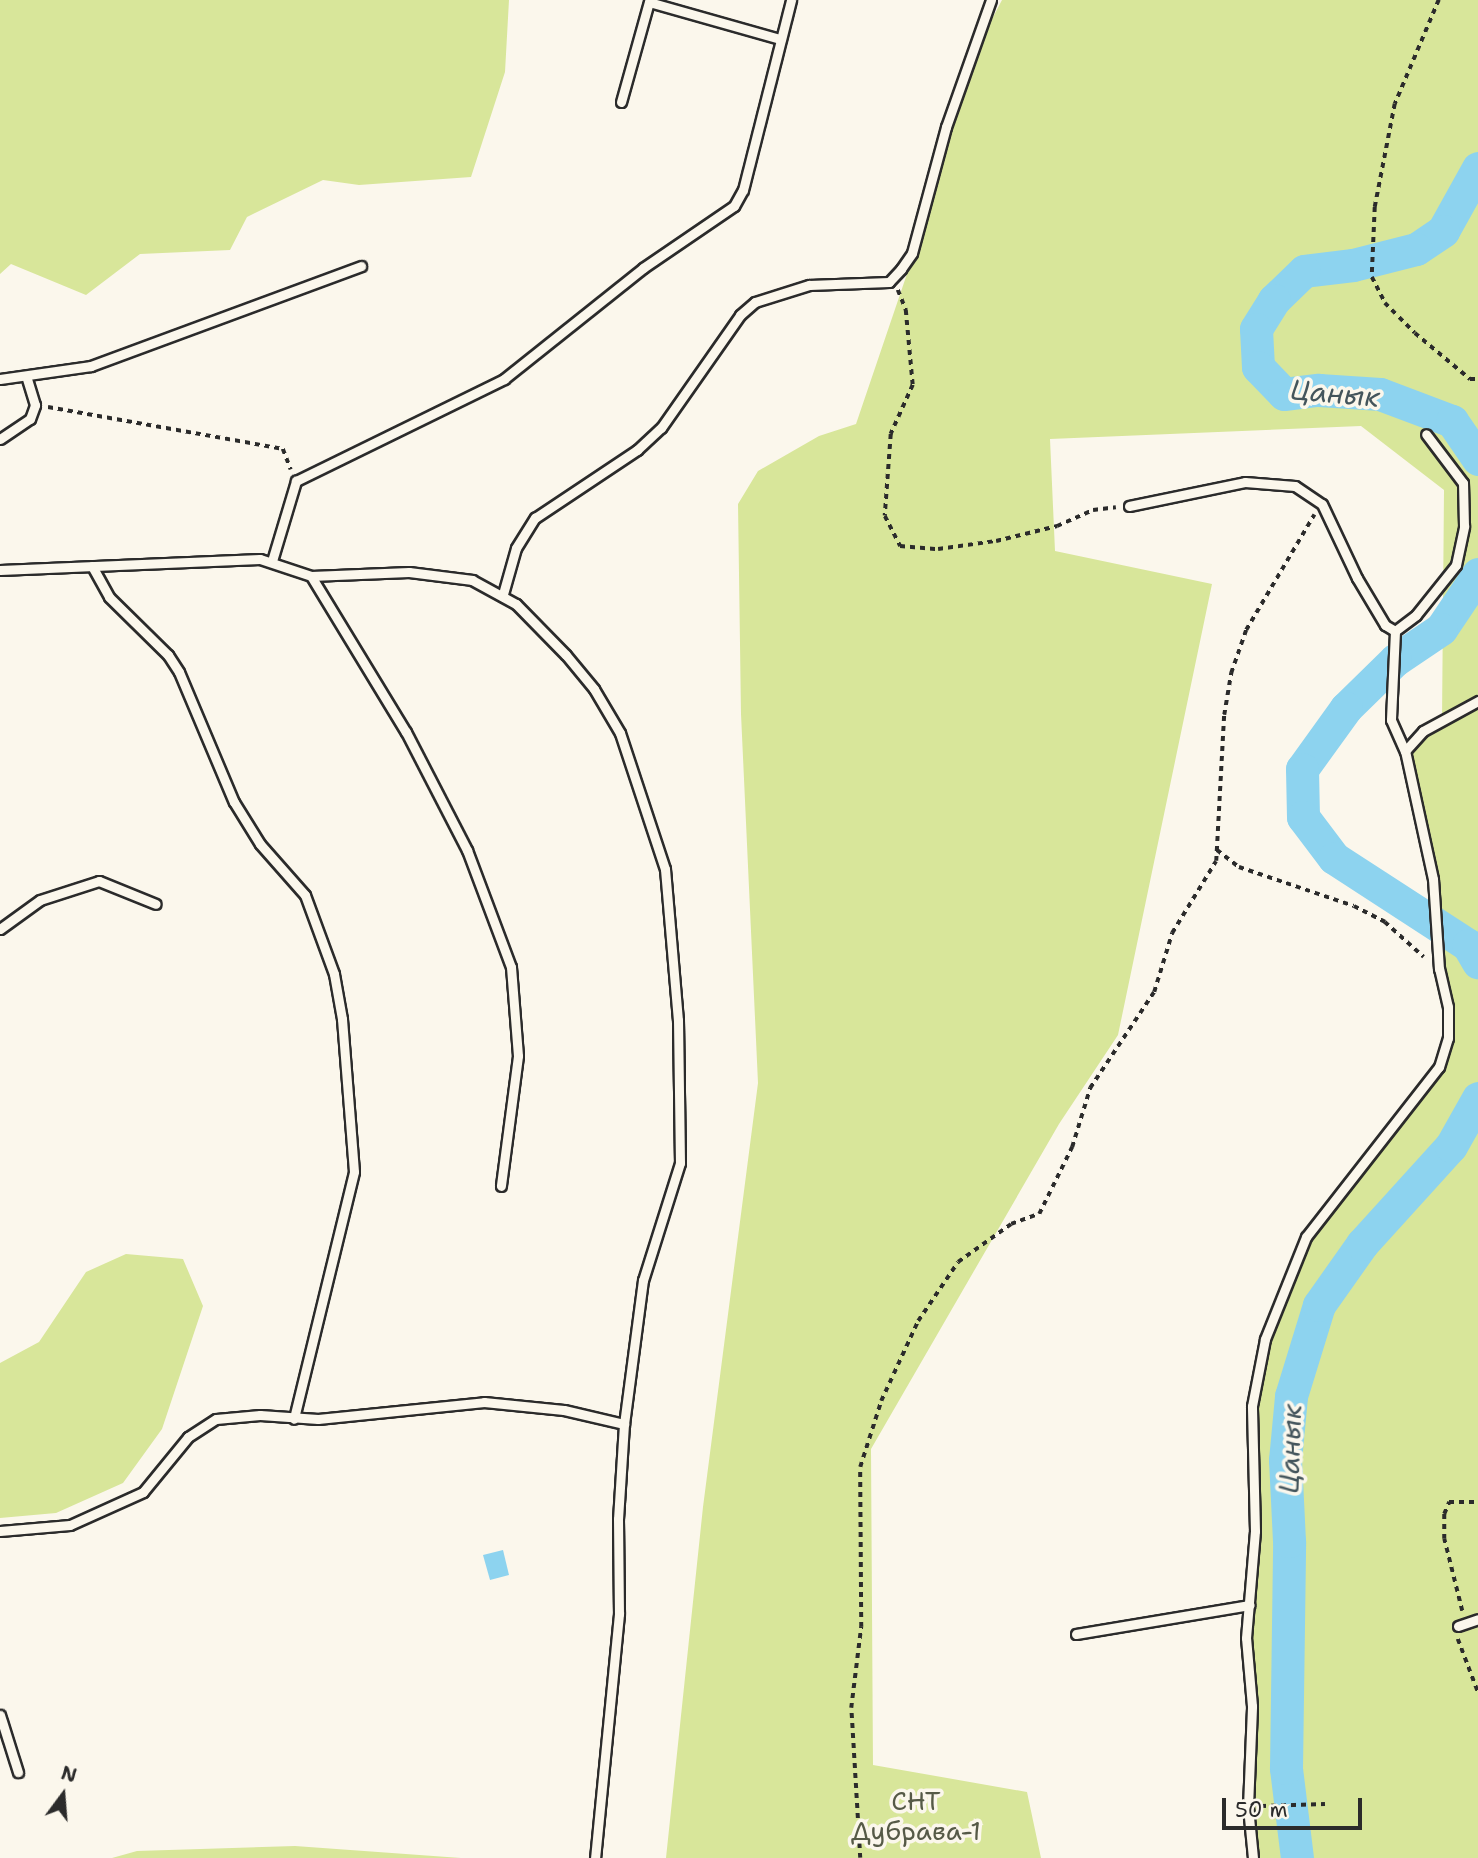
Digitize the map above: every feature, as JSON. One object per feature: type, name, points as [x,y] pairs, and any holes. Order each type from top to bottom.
[{"type":"lane","points":[[272,561],[296,481],[504,379],[643,268],[721,219],[743,190],[791,0]]},
{"type":"lane","points":[[502,594],[516,548],[535,518],[637,450],[661,428],[740,315],[755,302],[784,289],[809,285],[889,282],[912,253],[946,127],[991,0]]},
{"type":"lane","points":[[621,102],[649,2],[780,39]]},
{"type":"lane","points":[[0,379],[27,378],[91,366],[361,266]]},
{"type":"lane","points":[[0,439],[22,428],[36,405],[27,378]]},
{"type":"lane","points":[[1253,1858],[1248,1807],[1252,1706],[1246,1638],[1256,1472],[1252,1406],[1265,1339],[1306,1237],[1439,1067],[1448,1038],[1448,1007],[1439,970],[1433,879],[1405,751],[1391,720],[1391,657],[1395,631],[1416,615],[1456,565],[1464,526],[1463,483],[1426,434]]},
{"type":"lane","points":[[1129,506],[1245,482],[1295,486],[1322,504],[1363,588],[1385,625],[1395,631]]},
{"type":"lane","points":[[0,570],[272,561],[311,576],[439,575],[472,580],[502,594],[566,655],[609,711],[665,869],[678,1020],[680,1163],[643,1280],[624,1424],[618,1519],[619,1614],[595,1858]]},
{"type":"lane","points":[[92,566],[108,597],[168,654],[179,672],[234,802],[260,844],[305,895],[334,974],[342,1019],[354,1172],[294,1419]]},
{"type":"lane","points":[[311,576],[406,733],[455,827],[482,881],[511,967],[518,1056],[501,1186]]},
{"type":"lane","points":[[1405,751],[1423,731],[1478,701]]},
{"type":"lane","points":[[0,929],[40,900],[99,881],[156,904]]},
{"type":"lane","points":[[0,1531],[70,1524],[143,1492],[188,1437],[216,1419],[252,1415],[294,1419],[484,1402],[564,1410],[624,1424]]},
{"type":"lane","points":[[1076,1634],[1250,1605]]},
{"type":"lane","points":[[1458,1626],[1478,1619]]},
{"type":"lane","points":[[0,1715],[18,1772]]},
{"type":"path","points":[[1439,0],[1395,104],[1375,207],[1372,278],[1385,303],[1470,379],[1478,381]]},
{"type":"path","points":[[889,282],[902,295],[906,310],[914,385],[891,434],[885,516],[900,546],[938,549],[996,541],[1056,526],[1093,510],[1129,506]]},
{"type":"path","points":[[36,405],[283,449],[296,481]]},
{"type":"path","points":[[860,1858],[852,1708],[861,1627],[860,1468],[881,1401],[918,1321],[958,1262],[1011,1224],[1039,1214],[1072,1147],[1090,1088],[1154,992],[1172,933],[1216,861],[1224,715],[1231,673],[1246,630],[1276,572],[1322,504]]},
{"type":"path","points":[[1217,850],[1240,867],[1324,893],[1385,922],[1439,970]]},
{"type":"path","points":[[1478,1502],[1449,1502],[1444,1514],[1444,1539],[1463,1604],[1458,1626],[1463,1662],[1478,1692]]},
{"type":"path","points":[[1248,1807],[1325,1804]]},
{"type":"green space","points":[[0,0],[509,0],[505,72],[471,177],[359,185],[323,180],[247,217],[230,250],[140,254],[86,295],[11,264],[0,274]]},
{"type":"green space","name":"СНТ Дубрава-1","points":[[1002,0],[1478,0],[1478,1858],[1253,1858],[1249,1834],[1252,1733],[1246,1660],[1252,1406],[1265,1339],[1306,1237],[1439,1067],[1448,1038],[1433,879],[1405,751],[1442,720],[1444,490],[1361,426],[1050,439],[1055,551],[1212,584],[1118,1035],[1059,1124],[871,1449],[873,1765],[1027,1792],[1041,1858],[666,1858],[703,1507],[758,1083],[741,714],[738,504],[758,471],[819,436],[856,424],[928,212],[974,53]]},
{"type":"green space","points":[[126,1254],[183,1259],[203,1306],[162,1429],[123,1483],[56,1513],[0,1518],[0,1363],[39,1342],[86,1272]]},
{"type":"green space","points":[[295,1846],[461,1858],[112,1858],[137,1851]]},
{"type":"water","points":[[503,1550],[509,1575],[490,1580],[483,1555]]},
{"type":"waterway","name":"Цанык","points":[[1478,168],[1443,231],[1416,249],[1353,265],[1304,271],[1274,300],[1256,329],[1258,367],[1284,394],[1319,390],[1380,394],[1452,421],[1478,459]]},
{"type":"waterway","name":"Цанык","points":[[1478,574],[1441,629],[1395,660],[1346,708],[1302,769],[1303,817],[1334,858],[1468,945],[1478,962]]},
{"type":"waterway","name":"Цанык","points":[[1297,1858],[1286,1768],[1289,1541],[1285,1460],[1291,1396],[1319,1305],[1362,1244],[1451,1146],[1478,1098]]}]
